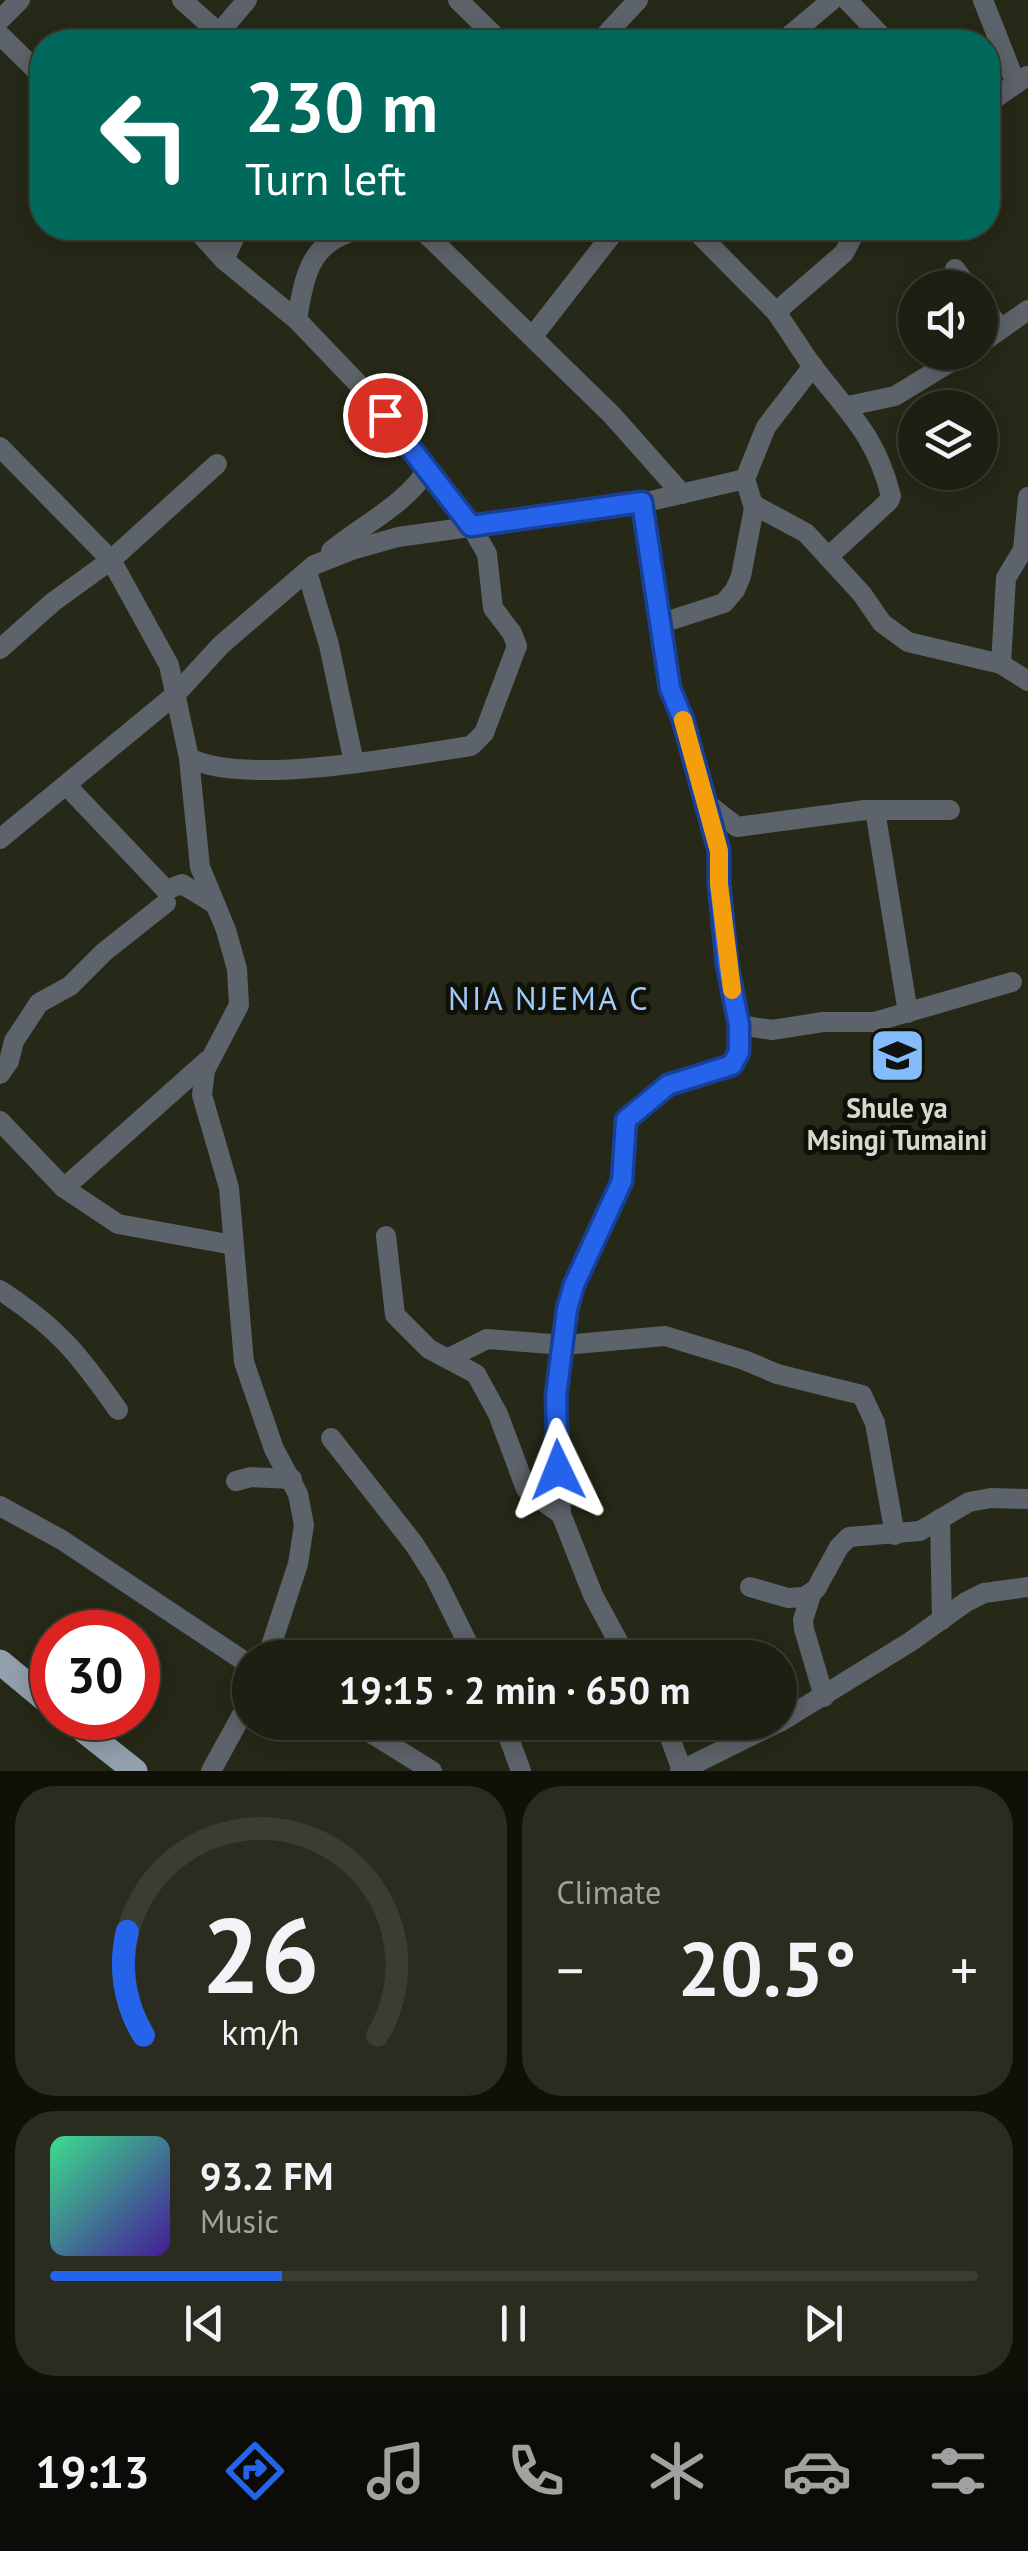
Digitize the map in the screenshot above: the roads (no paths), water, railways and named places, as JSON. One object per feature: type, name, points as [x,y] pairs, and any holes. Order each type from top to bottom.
[{"type":"main road","points":[[0,1662],[30,1687]]},
{"type":"main road","points":[[95,1740],[134,1771]]},
{"type":"street","points":[[0,20],[20,0]]},
{"type":"street","points":[[182,0],[215,30]]},
{"type":"street","points":[[229,30],[247,0]]},
{"type":"street","points":[[458,0],[487,30]]},
{"type":"street","points":[[796,30],[832,0]]},
{"type":"street","points":[[847,0],[875,30]]},
{"type":"street","points":[[983,0],[998,30]]},
{"type":"street","points":[[609,30],[631,2]]},
{"type":"street","points":[[0,34],[30,64]]},
{"type":"street","points":[[1000,34],[1024,81],[1000,96]]},
{"type":"street","points":[[189,758],[220,770],[354,762],[471,746],[484,733],[516,646],[512,633],[493,608],[489,558],[471,526],[428,469],[365,391],[297,320],[224,260],[206,240]]},
{"type":"street","points":[[224,260],[233,240]]},
{"type":"street","points":[[297,320],[302,286],[314,256],[335,240]]},
{"type":"street","points":[[433,240],[612,415],[682,494]]},
{"type":"street","points":[[533,336],[608,240]]},
{"type":"street","points":[[705,240],[776,312],[812,366],[848,406],[875,446],[890,499],[828,558]]},
{"type":"street","points":[[776,312],[844,253],[851,240]]},
{"type":"street","points":[[998,331],[1028,310]]},
{"type":"street","points":[[998,325],[1001,329]]},
{"type":"street","points":[[662,623],[724,603],[735,590],[754,505],[745,479],[766,427],[812,366]]},
{"type":"street","points":[[848,406],[895,396],[938,370]]},
{"type":"street","points":[[0,447],[111,560],[169,665],[176,694],[189,758],[200,866],[229,940],[240,998],[205,1070],[202,1095],[229,1188],[244,1362],[274,1449],[292,1479],[303,1514],[298,1564],[273,1640]]},
{"type":"street","points":[[0,648],[111,560],[217,464]]},
{"type":"street","points":[[0,839],[176,694],[198,667],[262,607],[367,522],[406,498],[428,469]]},
{"type":"street","points":[[310,568],[352,550],[398,538],[642,502],[745,479]]},
{"type":"street","points":[[1000,664],[1006,578],[1023,550],[1028,497]]},
{"type":"street","points":[[617,1640],[593,1596],[561,1514],[556,1396],[574,1285],[622,1181],[626,1120],[668,1085],[732,1065],[739,1052],[739,1025],[727,964],[719,884],[719,851],[683,720],[670,688],[642,502]]},
{"type":"street","points":[[754,505],[806,533],[882,622],[908,642],[1000,664],[1028,680]]},
{"type":"street","points":[[310,568],[354,762]]},
{"type":"street","points":[[67,786],[166,890],[182,884],[213,903]]},
{"type":"street","points":[[705,802],[737,827],[875,810],[950,810]]},
{"type":"street","points":[[875,810],[908,1013]]},
{"type":"street","points":[[719,851],[737,827]]},
{"type":"street","points":[[0,1074],[14,1041],[40,1003],[70,986],[104,952],[166,903]]},
{"type":"street","points":[[739,1025],[772,1030],[824,1022],[874,1022],[1012,982]]},
{"type":"street","points":[[64,1188],[210,1058]]},
{"type":"street","points":[[0,1121],[64,1188],[118,1224],[234,1245]]},
{"type":"street","points":[[386,1236],[395,1315],[419,1341],[476,1374],[490,1396],[526,1489],[561,1514]]},
{"type":"street","points":[[0,1290],[40,1316],[73,1348],[118,1410]]},
{"type":"street","points":[[449,1358],[487,1339],[564,1344],[666,1336],[777,1374],[862,1396],[875,1423],[895,1535]]},
{"type":"street","points":[[331,1438],[414,1544],[466,1640]]},
{"type":"street","points":[[236,1481],[251,1476],[292,1479]]},
{"type":"street","points":[[824,1697],[802,1620],[811,1595],[839,1547],[850,1538],[920,1531],[969,1502],[991,1498],[1028,1500]]},
{"type":"street","points":[[0,1506],[74,1548],[232,1654]]},
{"type":"street","points":[[940,1519],[942,1620]]},
{"type":"street","points":[[797,1712],[984,1593],[1028,1587]]},
{"type":"street","points":[[750,1588],[788,1598],[811,1595]]},
{"type":"street","points":[[211,1771],[232,1733]]},
{"type":"street","points":[[382,1740],[432,1771]]},
{"type":"street","points":[[510,1740],[521,1771]]},
{"type":"street","points":[[670,1740],[681,1771],[744,1740]]},
{"type":"place","name":"Shule ya Msingi Tumaini","points":[[897,1056]]},
{"type":"district","name":"NIA NJEMA C","points":[[549,998]]}]
